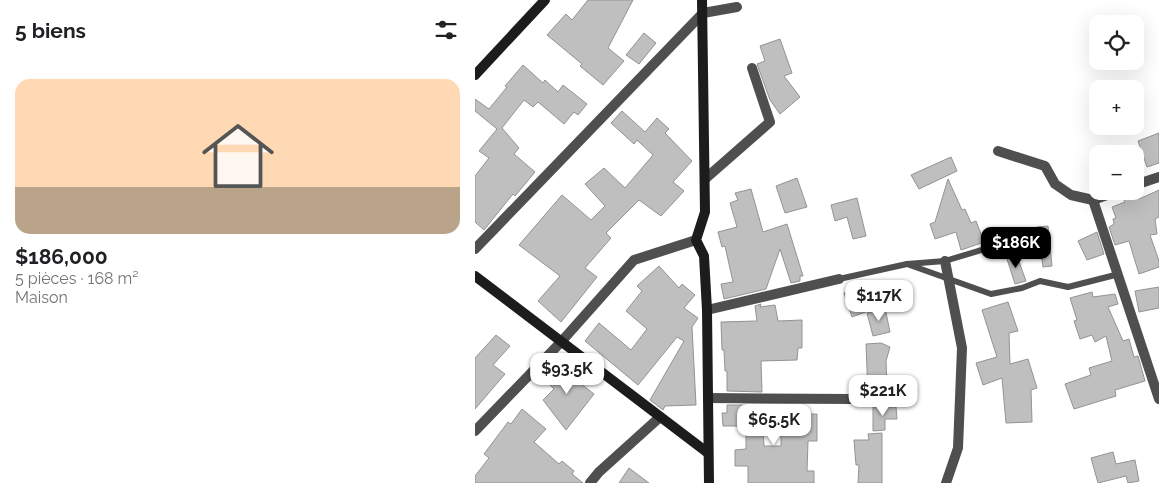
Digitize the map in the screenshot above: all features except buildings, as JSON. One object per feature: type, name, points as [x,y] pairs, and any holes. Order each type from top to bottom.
[{"type":"street","points":[[475,75],[545,0]]},
{"type":"street","points":[[702,0],[705,212],[695,240],[704,256],[707,310],[709,483]]},
{"type":"street","points":[[475,249],[703,14],[737,7]]},
{"type":"street","points":[[705,180],[770,122],[751,68]]},
{"type":"street","points":[[998,151],[1045,166],[1055,184],[1071,195],[1089,199]]},
{"type":"street","points":[[1144,182],[1159,177]]},
{"type":"street","points":[[1093,200],[1159,399]]},
{"type":"street","points":[[475,430],[561,342],[634,260],[695,240]]},
{"type":"street","points":[[945,261],[962,348],[958,448],[946,483]]},
{"type":"street","points":[[475,276],[708,453]]},
{"type":"street","points":[[707,310],[839,279]]},
{"type":"street","points":[[708,398],[851,398]]},
{"type":"street","points":[[590,483],[599,472],[660,417]]},
{"type":"lane","points":[[839,279],[907,264],[945,261],[998,245]]},
{"type":"lane","points":[[907,264],[991,294],[1022,288],[1039,281],[1068,287],[1119,274]]}]
